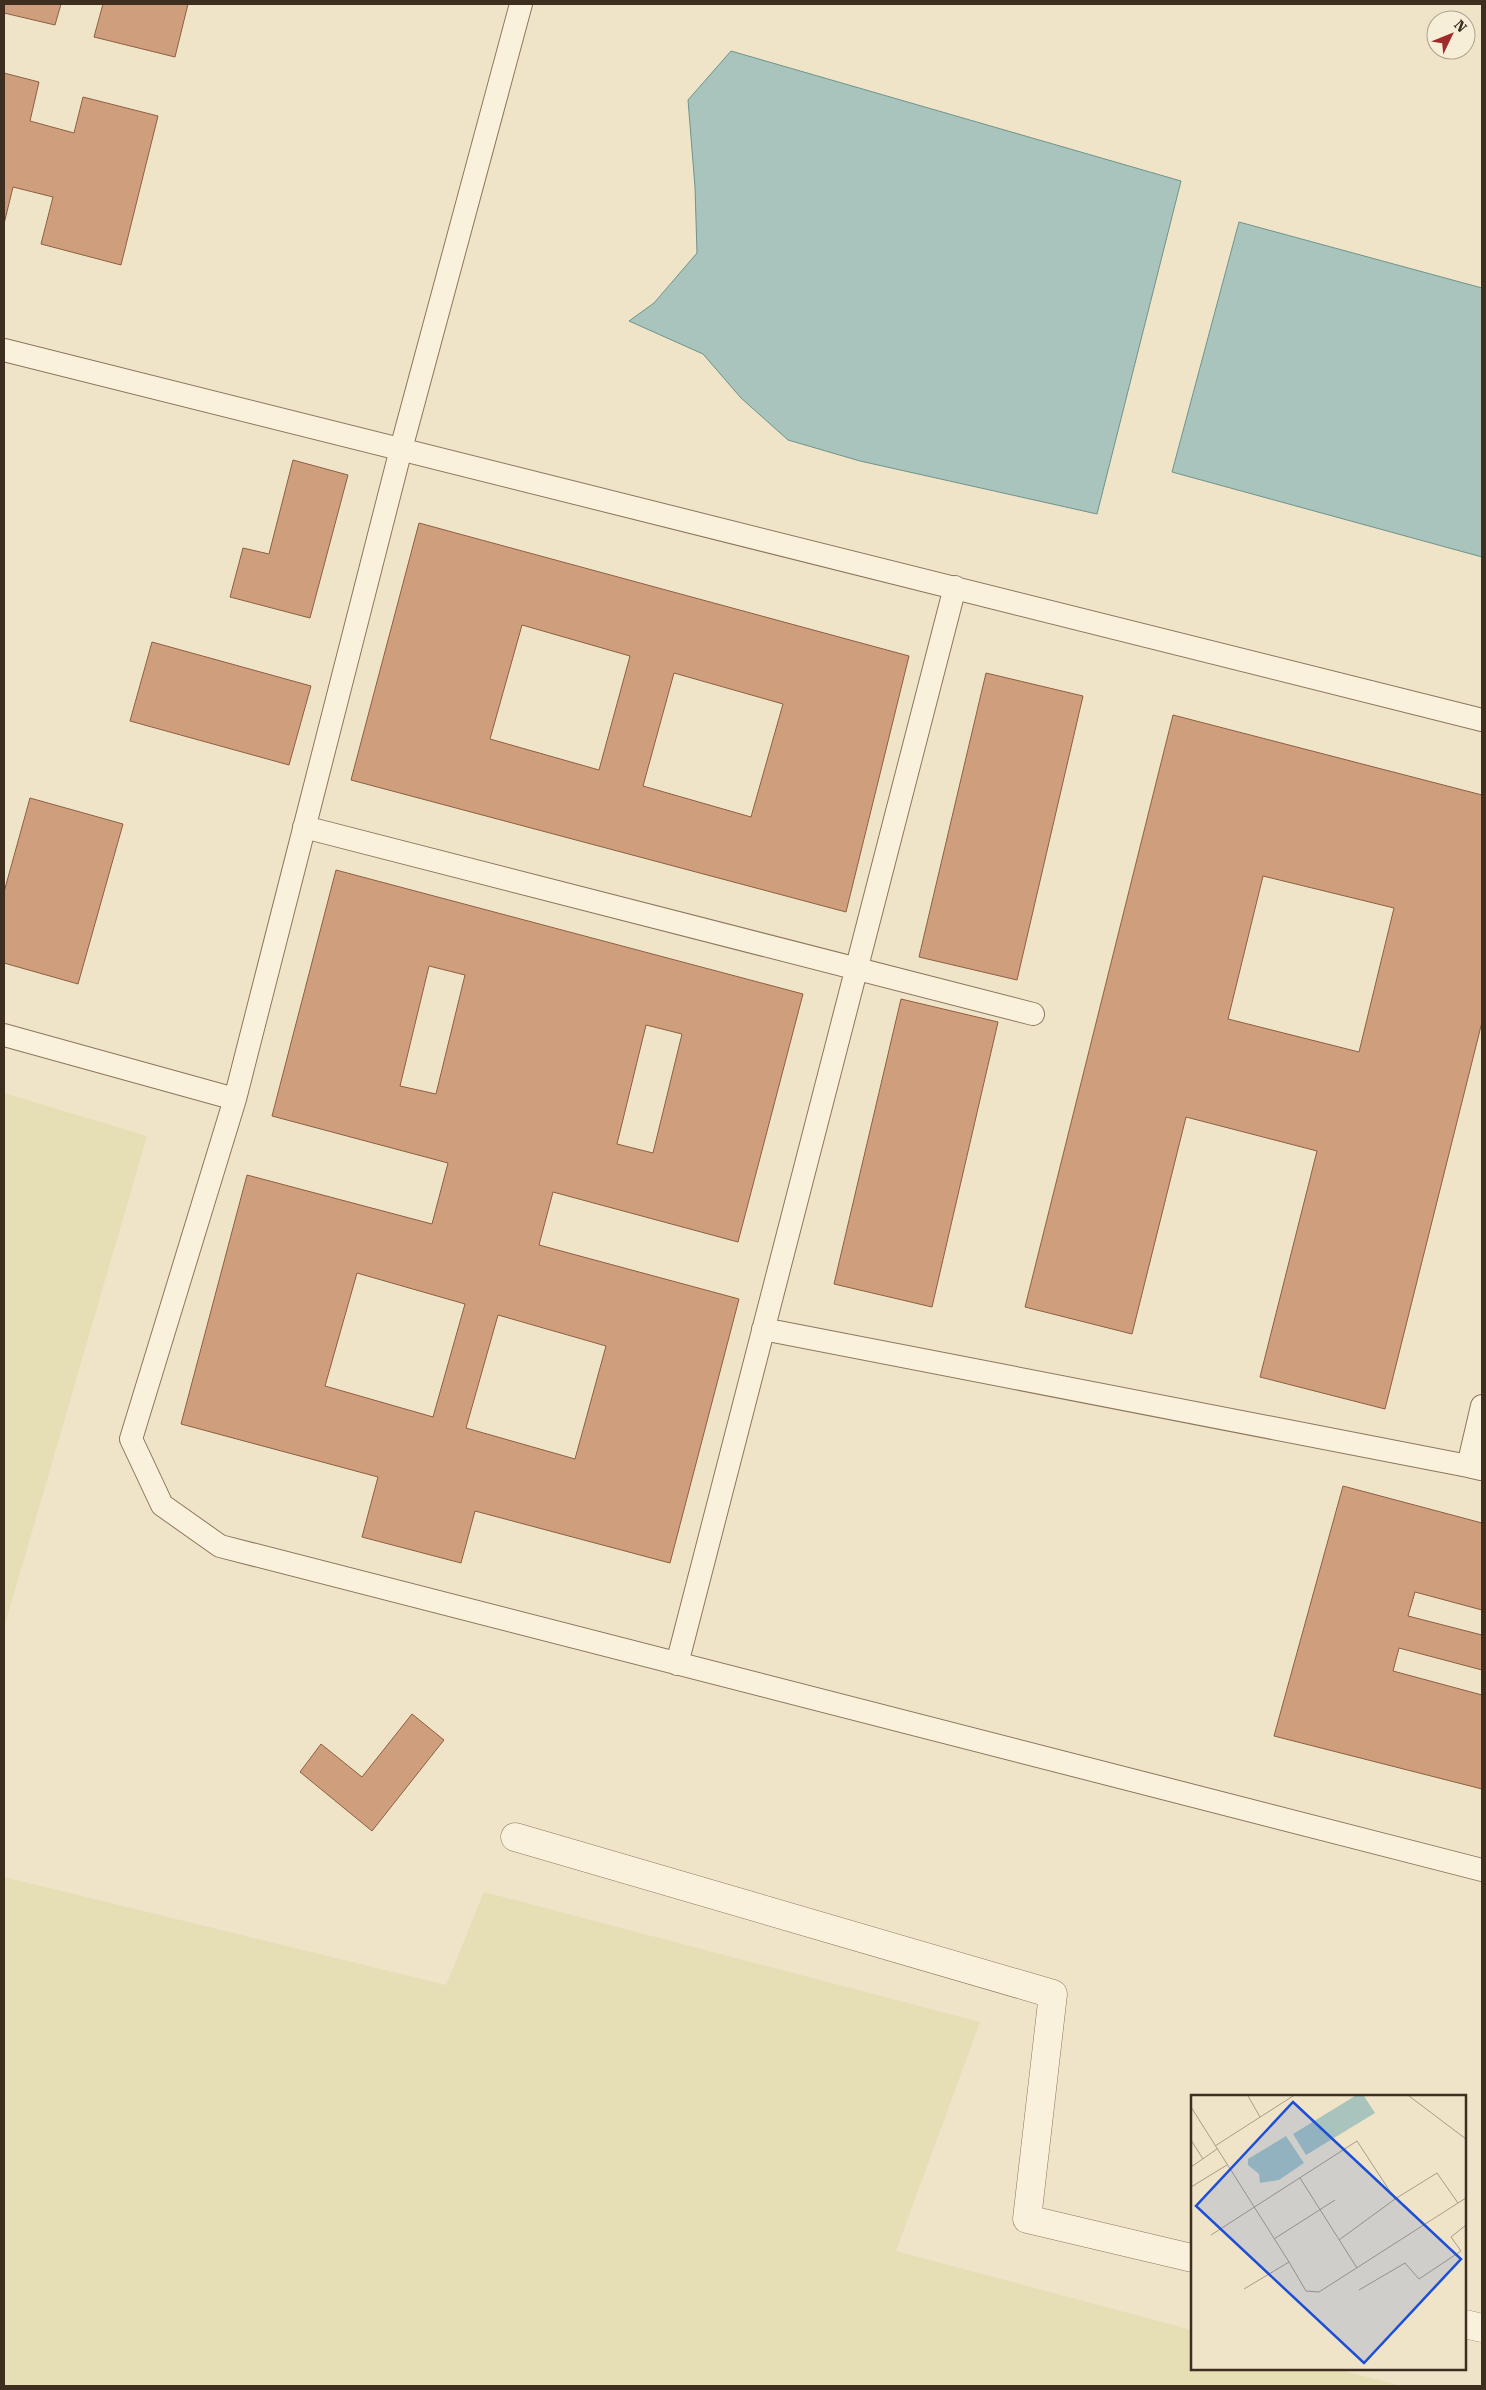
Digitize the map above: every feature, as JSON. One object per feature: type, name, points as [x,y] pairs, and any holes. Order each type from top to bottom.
[{"type":"street","points":[[515,1837],[1053,1994],[1027,2219],[1191,2258]]},
{"type":"street","points":[[1466,2324],[1482,2328]]},
{"type":"lane","points":[[521,4],[401,449],[236,1099],[131,1440],[162,1505],[220,1546],[1482,1870]]},
{"type":"lane","points":[[4,350],[1482,720]]},
{"type":"lane","points":[[677,1664],[955,588]]},
{"type":"lane","points":[[304,827],[1033,1014]]},
{"type":"lane","points":[[4,1035],[236,1099]]},
{"type":"lane","points":[[763,1329],[1475,1467],[1482,1406]]},
{"type":"shaded area","points":[[4,1093],[147,1136],[4,1628]]},
{"type":"shaded area","points":[[4,1877],[446,1985],[484,1892],[980,2022],[896,2251],[1191,2330],[1191,2370],[1340,2370],[1402,2386],[4,2386]]},
{"type":"water","points":[[731,51],[1181,181],[1097,514],[860,461],[788,440],[741,398],[703,354],[629,321],[654,303],[697,253],[695,187],[688,100]]},
{"type":"water","points":[[1239,222],[1482,288],[1482,557],[1172,472]]},
{"type":"building","points":[[4,4],[61,4],[55,25],[4,13]]},
{"type":"building","points":[[103,4],[188,4],[175,57],[94,37]]},
{"type":"building","points":[[4,73],[39,82],[30,121],[74,133],[83,97],[158,116],[121,265],[41,244],[53,197],[13,187],[4,224]]},
{"type":"building","points":[[293,460],[348,475],[310,618],[230,597],[243,548],[269,554]]},
{"type":"building","points":[[419,523],[909,656],[846,912],[351,780]],"holes":[[[522,625],[630,656],[599,770],[490,739]],[[674,673],[783,704],[751,817],[643,786]]]},
{"type":"building","points":[[152,642],[311,686],[289,765],[130,721]]},
{"type":"building","points":[[986,673],[1083,696],[1017,980],[919,957]]},
{"type":"building","points":[[1173,715],[1482,795],[1482,1022],[1385,1409],[1260,1377],[1317,1151],[1186,1117],[1132,1334],[1025,1307]],"holes":[[[1263,876],[1394,908],[1359,1052],[1228,1019]]]},
{"type":"building","points":[[30,798],[123,824],[78,984],[4,963],[4,892]]},
{"type":"building","points":[[336,870],[803,994],[738,1242],[553,1192],[539,1245],[739,1299],[670,1563],[475,1511],[461,1563],[362,1537],[378,1477],[181,1424],[247,1175],[432,1224],[448,1163],[272,1116]],"holes":[[[429,966],[465,975],[436,1094],[400,1086]],[[646,1025],[682,1034],[653,1153],[617,1144]],[[357,1273],[465,1304],[433,1417],[325,1386]],[[498,1315],[606,1346],[575,1459],[466,1428]]]},
{"type":"building","points":[[901,999],[998,1022],[932,1307],[834,1284]]},
{"type":"building","points":[[1343,1486],[1482,1523],[1482,1610],[1415,1592],[1408,1616],[1482,1635],[1482,1670],[1399,1648],[1393,1671],[1482,1695],[1482,1789],[1274,1736]]},
{"type":"building","points":[[412,1714],[444,1740],[372,1831],[300,1772],[321,1744],[362,1777]]}]
